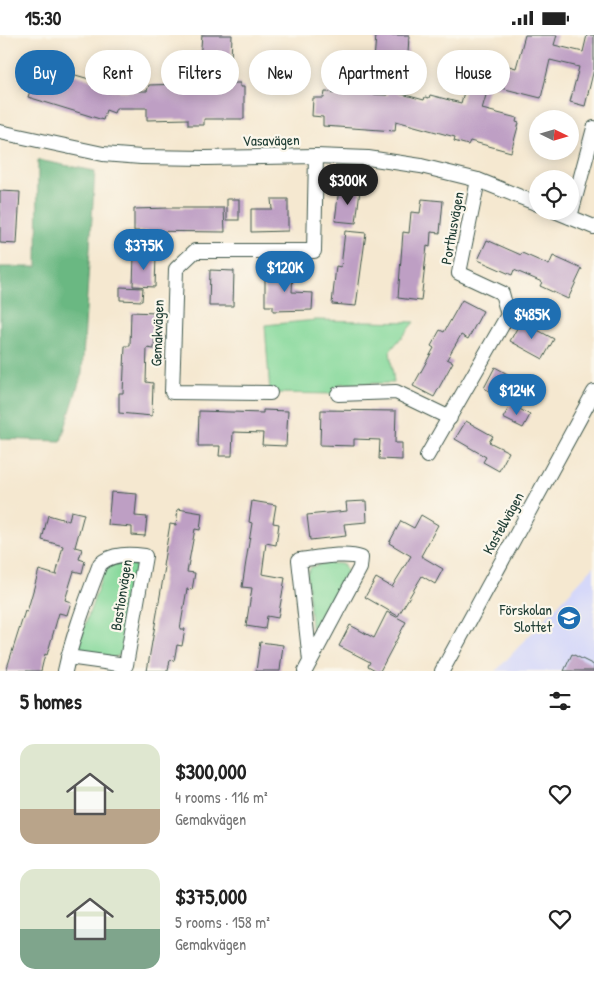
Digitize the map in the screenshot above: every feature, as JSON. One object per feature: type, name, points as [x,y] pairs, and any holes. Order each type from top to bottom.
[{"type":"street","points":[[579,184],[594,128]]},
{"type":"street","name":"Vasavägen","points":[[0,131],[109,155],[206,158],[316,156],[368,158],[422,166],[478,180],[529,200]]},
{"type":"street","name":"Gemakvägen","points":[[270,393],[172,391],[176,269],[195,251],[314,251],[316,156]]},
{"type":"street","name":"Porthusvägen","points":[[427,456],[508,315],[502,293],[458,273],[478,180]]},
{"type":"street","points":[[577,220],[594,227]]},
{"type":"street","name":"Kastellvägen","points":[[442,671],[594,391]]},
{"type":"street","points":[[338,394],[396,393],[450,418]]},
{"type":"street","name":"Bastionvägen","points":[[65,671],[68,657],[72,639],[100,564],[106,558],[114,556],[130,554],[145,556],[126,665],[68,657]]},
{"type":"street","points":[[345,556],[361,558],[360,568],[308,666],[299,559],[345,556]]},
{"type":"shaded area","name":"Förskolan Slottet","points":[[594,566],[594,671],[496,671]]},
{"type":"green space","points":[[38,160],[95,171],[82,373],[61,441],[0,439],[0,267],[37,267]]},
{"type":"green space","points":[[316,320],[414,322],[390,351],[394,383],[339,384],[338,394],[270,393],[265,325]]},
{"type":"green space","points":[[127,561],[134,563],[137,570],[122,654],[113,658],[84,653],[80,649],[79,642],[105,568],[109,564]]},
{"type":"green space","points":[[325,563],[343,564],[347,572],[319,627],[316,629],[311,627],[307,574],[311,567]]},
{"type":"building","points":[[202,35],[232,35],[231,50],[201,50]]},
{"type":"building","points":[[376,35],[409,35],[408,50],[375,50]]},
{"type":"building","points":[[525,35],[557,35],[554,45],[583,52],[587,35],[594,35],[594,69],[585,106],[570,102],[579,67],[550,60],[541,98],[510,90],[510,66],[516,68]]},
{"type":"building","points":[[75,75],[85,78],[85,95],[151,95],[151,85],[161,85],[161,95],[239,95],[240,83],[240,87],[244,87],[244,119],[204,119],[204,125],[188,125],[188,119],[147,120],[147,108],[116,108],[114,113],[106,110],[103,120],[28,97],[29,95],[75,95]]},
{"type":"building","points":[[324,95],[406,95],[424,100],[425,97],[429,98],[430,95],[461,103],[463,95],[486,95],[482,109],[517,118],[516,122],[519,123],[511,152],[470,141],[468,145],[454,141],[455,137],[396,121],[395,131],[323,126],[323,117],[312,116],[313,98],[324,98]]},
{"type":"building","points":[[339,188],[360,190],[356,223],[335,221]]},
{"type":"building","points":[[0,191],[20,192],[17,244],[0,243]]},
{"type":"building","points":[[227,199],[239,199],[239,220],[227,220]]},
{"type":"building","points":[[271,199],[288,199],[288,231],[251,232],[251,209],[272,209]]},
{"type":"building","points":[[422,199],[443,201],[440,233],[431,232],[430,247],[427,246],[421,301],[398,298],[403,232],[409,233],[411,212],[420,213]]},
{"type":"building","points":[[224,208],[225,232],[134,231],[134,209]]},
{"type":"building","points":[[345,231],[366,233],[356,306],[332,304],[336,266],[341,267]]},
{"type":"building","points":[[487,240],[549,265],[553,256],[582,269],[568,299],[540,286],[542,282],[514,270],[512,275],[478,260]]},
{"type":"building","points":[[134,255],[156,256],[155,287],[133,286]]},
{"type":"building","points":[[210,270],[234,271],[233,306],[209,306]]},
{"type":"building","points":[[265,270],[293,271],[292,292],[313,293],[312,310],[273,311],[273,306],[265,306]]},
{"type":"building","points":[[120,287],[143,288],[142,301],[120,300]]},
{"type":"building","points":[[462,300],[483,311],[468,339],[461,335],[447,359],[453,362],[434,397],[413,386],[434,348],[431,346],[440,330],[444,332]]},
{"type":"building","points":[[131,312],[156,313],[154,349],[147,348],[146,382],[153,383],[152,416],[119,413],[119,393],[123,393],[125,346],[130,346]]},
{"type":"building","points":[[521,321],[554,339],[543,359],[510,341]]},
{"type":"building","points":[[495,367],[527,385],[516,406],[484,388]]},
{"type":"building","points":[[511,404],[530,415],[523,428],[503,418]]},
{"type":"building","points":[[263,410],[288,411],[286,446],[262,445],[263,433],[233,432],[232,456],[219,456],[220,446],[198,446],[199,411],[263,413]]},
{"type":"building","points":[[321,410],[396,411],[395,443],[402,443],[402,460],[379,459],[380,440],[354,439],[354,446],[320,445]]},
{"type":"building","points":[[466,421],[493,436],[489,442],[509,452],[499,471],[483,462],[486,457],[455,439]]},
{"type":"building","points":[[111,492],[137,494],[135,516],[147,517],[145,536],[132,535],[132,527],[108,525]]},
{"type":"building","points":[[252,501],[276,505],[273,523],[279,524],[276,545],[266,543],[262,574],[285,578],[278,618],[267,616],[265,629],[246,626],[252,588],[242,587],[252,523],[249,522]]},
{"type":"building","points":[[366,501],[367,522],[344,524],[346,536],[310,540],[307,515],[347,511],[346,502]]},
{"type":"building","points":[[178,509],[202,513],[200,530],[195,529],[187,572],[195,573],[192,590],[187,589],[180,629],[185,629],[182,646],[177,645],[174,661],[170,660],[168,671],[147,671],[165,567],[163,566],[170,524],[176,525]]},
{"type":"building","points":[[71,511],[84,514],[75,547],[82,549],[79,559],[85,561],[82,573],[74,571],[65,600],[71,602],[67,615],[59,613],[41,671],[6,671],[25,611],[27,612],[39,570],[56,575],[63,546],[42,540],[48,515],[69,521]]},
{"type":"building","points":[[421,515],[438,525],[421,556],[443,569],[435,584],[422,576],[398,616],[365,597],[376,578],[392,587],[411,556],[389,543],[401,521],[414,528]]},
{"type":"building","points":[[387,612],[406,622],[380,671],[377,671],[368,666],[370,662],[339,646],[350,625],[374,638]]},
{"type":"building","points":[[260,642],[283,645],[280,671],[256,671]]},
{"type":"building","points":[[572,654],[594,665],[594,671],[564,671]]},
{"type":"place","name":"Förskolan Slottet","points":[[569,618]]}]
